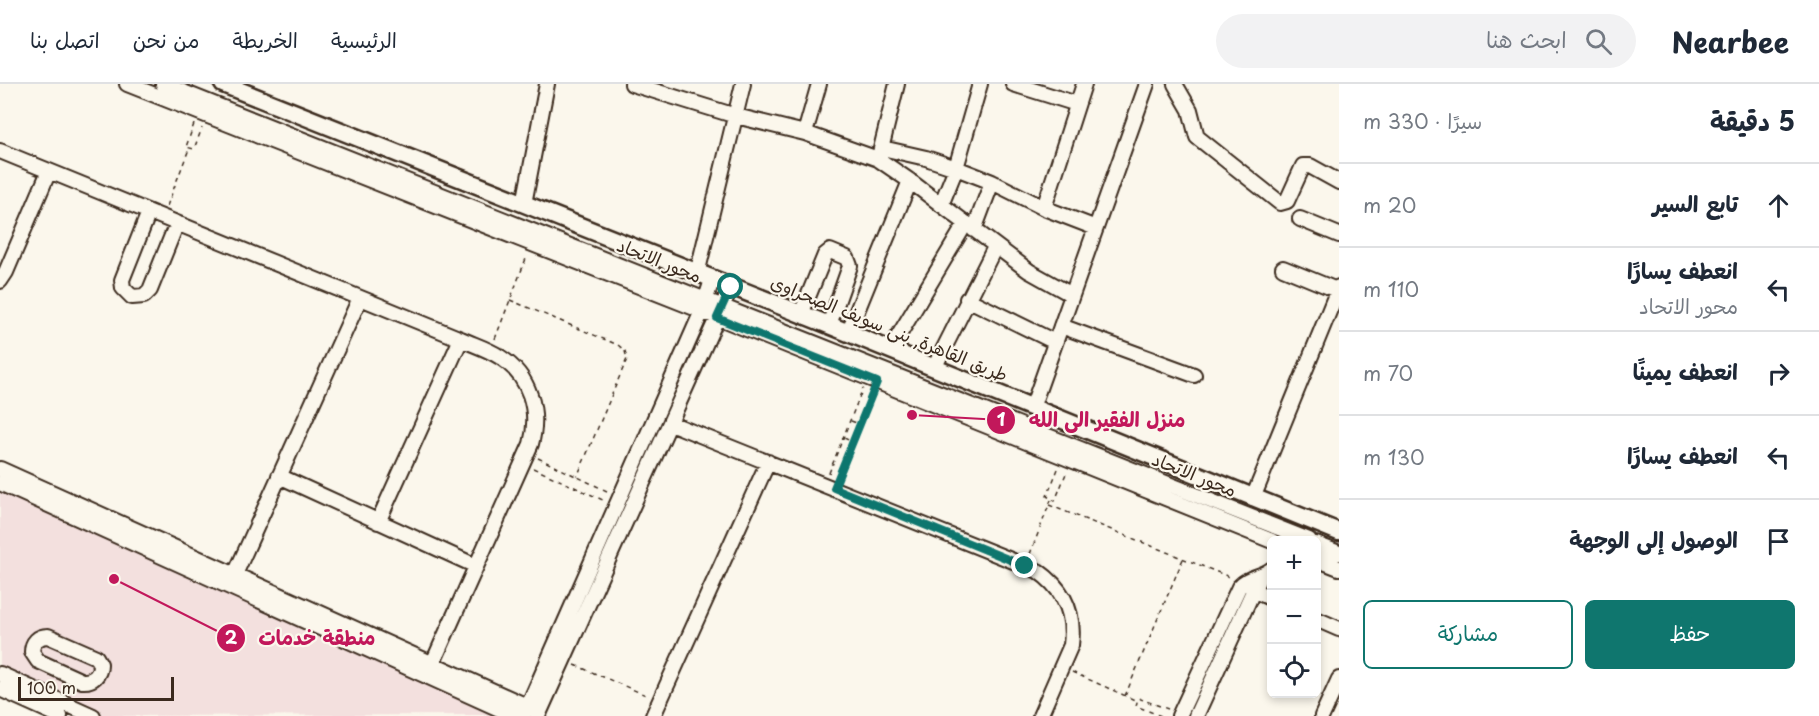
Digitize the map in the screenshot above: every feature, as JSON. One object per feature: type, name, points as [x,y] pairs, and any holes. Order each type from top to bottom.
[{"type":"main road","name":"طريق القاهرة, بنى سويف الصحراوى","points":[[229,85],[1339,532]]},
{"type":"street","name":"محور الاتحاد","points":[[127,84],[532,244],[703,305]]},
{"type":"street","name":"محور الاتحاد","points":[[163,84],[720,312],[1287,536]]},
{"type":"street","points":[[524,204],[546,84]]},
{"type":"street","points":[[632,84],[736,116],[880,154],[926,158],[992,182],[1044,208],[1096,228]]},
{"type":"street","points":[[533,712],[703,305],[705,277],[743,84]]},
{"type":"street","points":[[805,133],[819,84]]},
{"type":"street","points":[[880,154],[897,84]]},
{"type":"street","points":[[941,205],[956,168],[980,84]]},
{"type":"street","points":[[1013,84],[1077,104]]},
{"type":"street","points":[[1044,208],[1084,84]]},
{"type":"street","points":[[1032,408],[1147,84]]},
{"type":"street","points":[[1174,84],[1190,110],[1197,136],[1202,142],[1280,203],[1287,201],[1304,166],[1310,166],[1339,182]]},
{"type":"street","points":[[0,151],[461,339],[490,352],[515,369],[530,395],[535,424],[525,458],[430,670]]},
{"type":"street","points":[[880,154],[909,181],[995,247],[1029,271],[1072,295]]},
{"type":"street","points":[[0,281],[6,272],[49,171]]},
{"type":"street","points":[[848,333],[909,181]]},
{"type":"street","points":[[890,350],[970,226],[992,182]]},
{"type":"street","points":[[148,212],[122,280],[125,292],[132,297],[144,296],[150,290],[177,223]]},
{"type":"street","points":[[1300,219],[1339,235]]},
{"type":"street","points":[[934,368],[995,247]]},
{"type":"street","points":[[801,314],[825,255],[834,251],[847,258],[850,266],[829,325]]},
{"type":"street","points":[[1253,498],[1339,289],[1284,268]]},
{"type":"street","points":[[533,712],[564,660],[731,287]]},
{"type":"street","points":[[232,581],[360,298]]},
{"type":"street","points":[[967,299],[1055,342]]},
{"type":"street","name":"محور الاتحاد","points":[[720,312],[872,380],[1267,539]]},
{"type":"street","points":[[1061,326],[1194,375]]},
{"type":"street","points":[[378,522],[461,339]]},
{"type":"street","points":[[670,423],[1025,566],[1053,583],[1068,607],[1072,635],[1071,645],[1040,716]]},
{"type":"street","points":[[653,716],[768,462]]},
{"type":"street","points":[[0,469],[232,581]]},
{"type":"street","points":[[279,476],[476,566]]},
{"type":"street","points":[[0,483],[232,581],[430,670],[533,712]]},
{"type":"street","points":[[1291,536],[1301,517]]},
{"type":"street","points":[[1321,546],[1339,553]]},
{"type":"street","points":[[1321,561],[1339,568]]},
{"type":"street","points":[[1179,715],[1253,577],[1266,573]]},
{"type":"street","points":[[1248,586],[1267,596]]},
{"type":"street","points":[[1196,716],[1248,586]]},
{"type":"street","points":[[1321,621],[1339,629]]},
{"type":"street","points":[[48,636],[96,657],[100,664],[98,673],[90,681],[82,681],[71,676],[36,658],[32,648],[38,638],[48,636]]},
{"type":"street","points":[[430,670],[515,716]]},
{"type":"street","points":[[0,674],[93,716]]},
{"type":"street","points":[[59,701],[71,676]]},
{"type":"street","points":[[1322,716],[1339,679]]},
{"type":"street","points":[[0,689],[60,716]]},
{"type":"path","points":[[189,148],[185,145],[202,114]]},
{"type":"path","points":[[189,148],[194,148],[202,114]]},
{"type":"path","points":[[162,217],[189,148]]},
{"type":"path","points":[[490,352],[532,244]]},
{"type":"path","points":[[510,300],[618,345],[626,355],[627,359],[577,477]]},
{"type":"path","points":[[829,486],[850,420],[872,380]]},
{"type":"path","points":[[829,486],[853,442],[872,380]]},
{"type":"path","points":[[850,420],[860,424]]},
{"type":"path","points":[[843,438],[853,442]]},
{"type":"path","points":[[525,458],[577,477],[619,502]]},
{"type":"path","points":[[525,458],[619,502]]},
{"type":"path","points":[[1052,499],[1047,496],[1067,459]]},
{"type":"path","points":[[1025,566],[1049,505],[1052,499],[1056,499],[1067,459]]},
{"type":"path","points":[[1049,505],[1248,586]]},
{"type":"path","points":[[1125,696],[1183,558]]},
{"type":"path","points":[[564,660],[660,701]]},
{"type":"path","points":[[1061,668],[1137,701],[1140,698],[1179,715]]},
{"type":"path","points":[[1137,701],[1137,706],[1161,716]]},
{"type":"shaded area","points":[[0,476],[530,715],[76,716],[0,681]]},
{"type":"place","name":"منزل الفقير الى الله","points":[[912,415]]},
{"type":"place","name":"منطقة خدمات","points":[[114,579]]},
{"type":"route","points":[[731,287],[717,318],[877,382],[834,488],[1025,566]]}]
